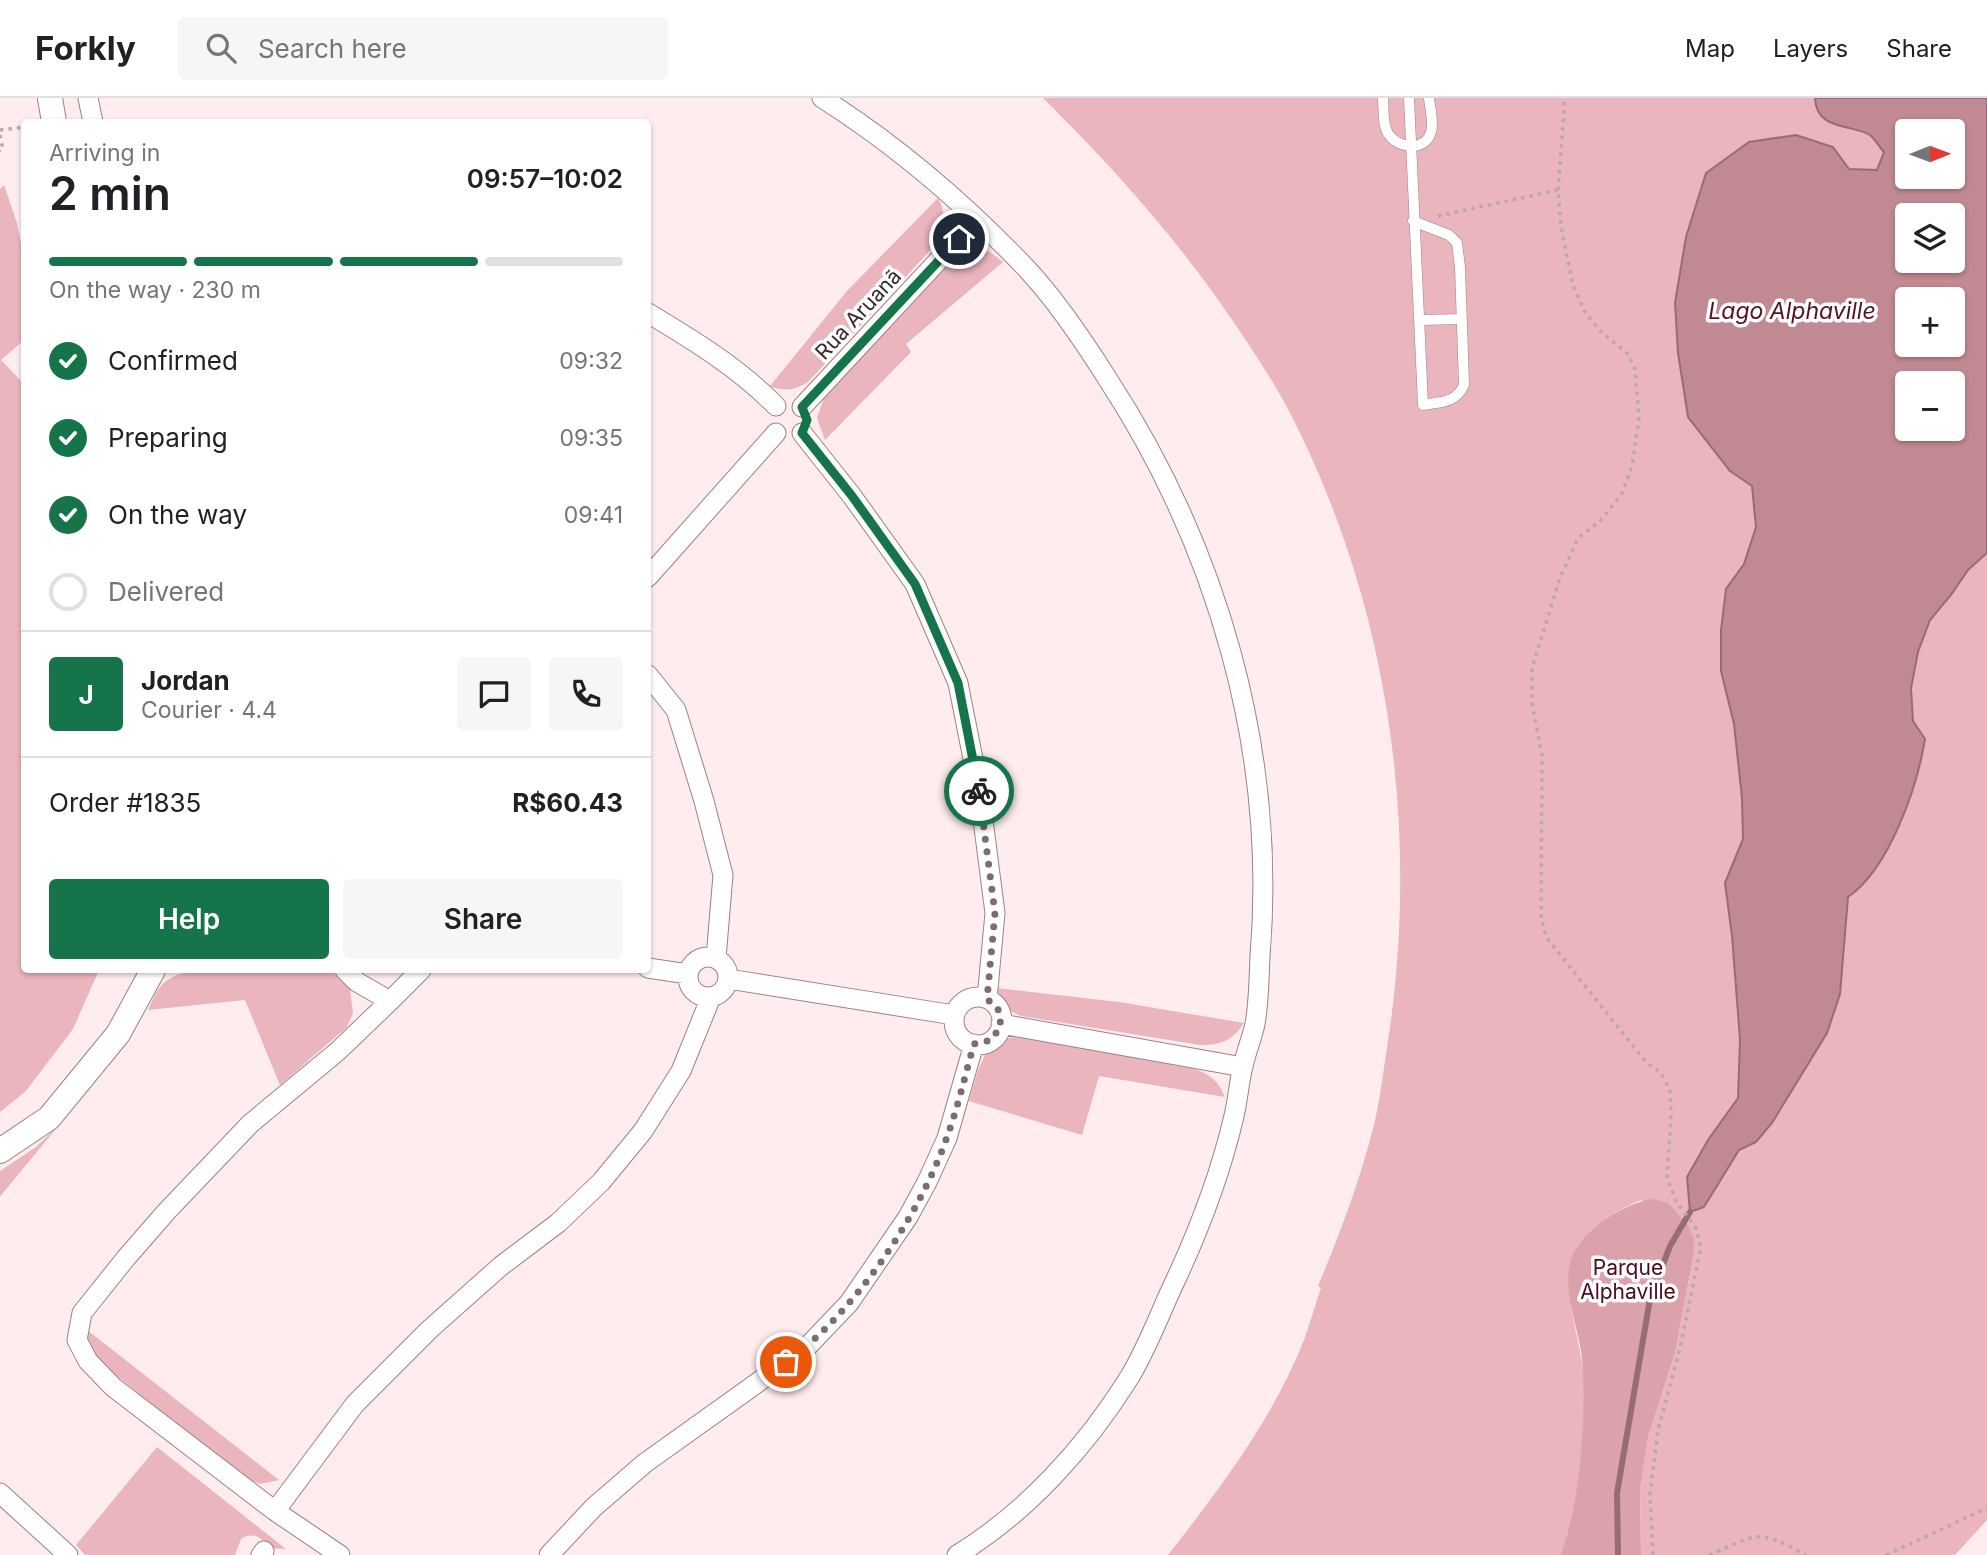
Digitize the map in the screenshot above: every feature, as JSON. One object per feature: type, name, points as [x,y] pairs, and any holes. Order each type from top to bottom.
[{"type":"street","points":[[50,98],[54,119]]},
{"type":"street","points":[[88,98],[92,119]]},
{"type":"street","points":[[822,98],[908,158],[1027,270],[1075,330],[1127,409],[1193,537],[1219,607],[1245,705],[1262,831],[1263,920],[1255,1023],[1234,1115],[1203,1222],[1130,1376],[1077,1450],[1026,1503],[957,1555]]},
{"type":"street","name":"Rua Aruanã","points":[[802,407],[976,220]]},
{"type":"street","points":[[651,315],[722,360],[759,389],[776,407]]},
{"type":"street","points":[[789,401],[802,407],[807,420],[802,433],[789,438],[776,433],[771,419],[776,407],[789,401]]},
{"type":"street","points":[[651,574],[776,433]]},
{"type":"street","points":[[802,433],[852,496],[915,584],[958,683],[979,789],[995,913],[987,999]]},
{"type":"street","points":[[651,679],[676,710],[723,875],[716,958]]},
{"type":"street","points":[[716,958],[725,965],[728,979],[723,991],[711,997],[702,996],[694,991],[688,974],[698,959],[716,958]]},
{"type":"street","points":[[651,968],[688,974]]},
{"type":"street","points":[[0,1151],[48,1118],[118,1034],[151,973]]},
{"type":"street","points":[[348,973],[357,982],[390,1001]]},
{"type":"street","points":[[340,1555],[275,1511],[114,1387],[88,1361],[77,1340],[82,1313],[167,1211],[250,1124],[338,1051],[418,973]]},
{"type":"street","points":[[728,979],[954,1015]]},
{"type":"street","points":[[275,1511],[355,1404],[430,1329],[501,1266],[558,1223],[601,1182],[643,1131],[681,1071],[711,997]]},
{"type":"street","points":[[978,997],[987,999],[998,1009],[1001,1024],[999,1032],[991,1040],[974,1044],[964,1040],[958,1035],[954,1024],[958,1007],[966,1000],[978,997]]},
{"type":"street","points":[[1001,1024],[1243,1067]]},
{"type":"street","points":[[549,1555],[594,1507],[645,1463],[806,1348],[849,1303],[908,1217],[927,1182],[947,1139],[974,1044]]},
{"type":"street","points":[[0,1493],[68,1555]]},
{"type":"lane","points":[[1383,98],[1384,122],[1389,135],[1400,145],[1411,147],[1427,139],[1432,131],[1429,98]]},
{"type":"lane","points":[[1409,98],[1413,221],[1423,405],[1454,400],[1460,395],[1464,385],[1462,319],[1457,243],[1449,234],[1413,221]]},
{"type":"lane","points":[[1419,320],[1462,319]]},
{"type":"path","points":[[1565,98],[1558,190],[1561,227],[1573,286],[1585,312],[1599,330],[1627,354],[1635,369],[1639,418],[1632,466],[1621,495],[1599,522],[1578,538],[1560,578],[1532,668],[1532,704],[1542,755],[1541,918],[1546,937],[1646,1062],[1660,1072],[1670,1090],[1667,1178],[1677,1203],[1695,1226],[1701,1247],[1680,1348],[1658,1430],[1650,1495],[1653,1555]]},
{"type":"path","points":[[0,130],[21,127]]},
{"type":"path","points":[[0,135],[3,149],[0,151]]},
{"type":"path","points":[[1413,221],[1558,190]]},
{"type":"path","points":[[1886,1555],[1987,1508]]},
{"type":"path","points":[[1709,1555],[1757,1536],[1777,1539],[1806,1555]]},
{"type":"shaded area","points":[[1043,98],[1987,98],[1987,1520],[1955,1555],[1641,1555],[1640,1490],[1648,1437],[1675,1353],[1693,1258],[1641,1200],[1611,1215],[1592,1230],[1577,1247],[1569,1270],[1570,1300],[1582,1364],[1584,1400],[1577,1491],[1562,1555],[1168,1555],[1244,1452],[1292,1369],[1321,1288],[1318,1286],[1342,1227],[1362,1166],[1380,1096],[1397,967],[1400,885],[1398,803],[1389,722],[1373,641],[1352,562],[1324,485],[1289,411],[1245,339],[1200,274],[1125,183]]},
{"type":"shaded area","points":[[4,185],[21,244],[21,343],[1,360],[21,381],[21,973],[98,973],[73,1029],[26,1091],[0,1112],[0,189]]},
{"type":"shaded area","points":[[938,198],[944,220],[938,242],[809,381],[790,389],[770,386],[847,291]]},
{"type":"shaded area","points":[[967,248],[990,252],[1003,262],[906,344],[911,352],[825,440],[817,418],[824,397],[960,251]]},
{"type":"shaded area","points":[[333,973],[350,990],[353,1013],[347,1027],[280,1085],[245,1000],[148,1010],[159,988],[178,975]]},
{"type":"shaded area","points":[[997,988],[1119,1002],[1244,1023],[1236,1034],[1225,1041],[1200,1045],[1021,1016],[1005,1005]]},
{"type":"shaded area","points":[[1015,1037],[1170,1061],[1170,1065],[1210,1076],[1225,1097],[1099,1076],[1082,1135],[969,1101],[988,1051],[995,1044]]},
{"type":"shaded area","points":[[59,1125],[0,1197],[0,1171],[36,1147]]},
{"type":"shaded area","points":[[87,1330],[279,1480],[260,1484],[240,1475],[97,1360],[88,1343]]},
{"type":"shaded area","points":[[157,1447],[286,1549],[268,1548],[257,1536],[253,1536],[241,1539],[235,1555],[85,1555],[76,1545]]},
{"type":"green space","name":"Parque Alphaville","points":[[1654,1199],[1668,1203],[1688,1225],[1694,1239],[1693,1258],[1675,1353],[1648,1437],[1640,1490],[1641,1555],[1561,1555],[1573,1510],[1584,1406],[1582,1359],[1569,1297],[1568,1272],[1571,1259],[1584,1238],[1605,1219],[1630,1206]]},
{"type":"water","name":"Lago Alphaville","points":[[1815,98],[1987,98],[1987,553],[1968,570],[1930,620],[1918,652],[1911,688],[1913,721],[1925,739],[1921,759],[1908,803],[1888,848],[1863,884],[1848,897],[1840,994],[1827,1033],[1772,1123],[1756,1142],[1739,1150],[1704,1207],[1690,1212],[1687,1177],[1708,1140],[1738,1098],[1740,1039],[1725,883],[1743,839],[1742,798],[1734,724],[1721,671],[1721,630],[1726,589],[1744,564],[1756,527],[1752,486],[1730,471],[1688,417],[1678,353],[1675,303],[1686,237],[1706,173],[1749,142],[1796,135],[1833,147],[1849,169],[1877,170],[1884,152],[1870,135],[1836,125],[1821,116]]},
{"type":"waterway","points":[[1618,1555],[1617,1493],[1650,1299],[1670,1246],[1690,1212]]},
{"type":"way so far","points":[[786,1362],[806,1348],[849,1303],[908,1217],[947,1139],[974,1044],[986,1043],[999,1032],[1001,1016],[994,1004],[987,999],[995,913],[979,791]]},
{"type":"route","points":[[959,239],[802,407],[807,420],[802,433],[852,496],[915,584],[958,683],[979,791]]}]
